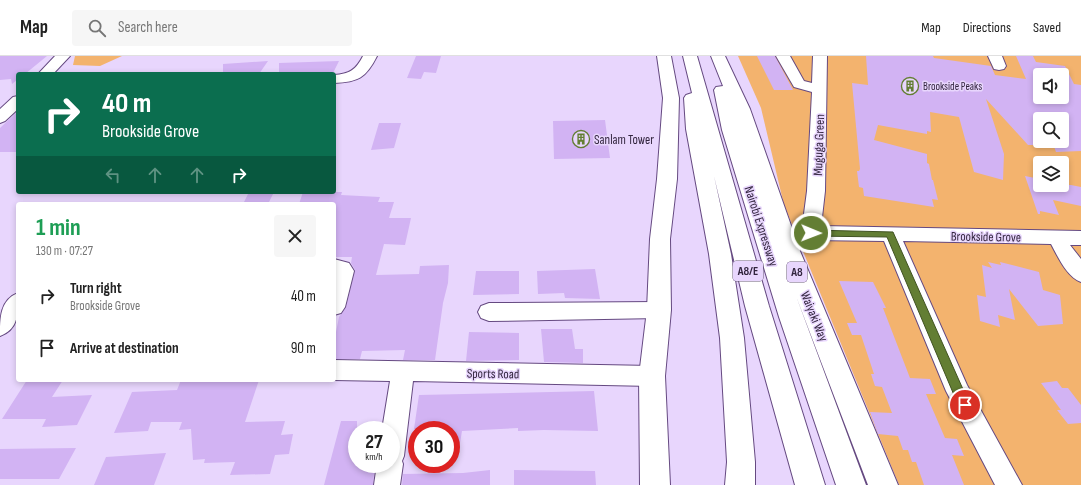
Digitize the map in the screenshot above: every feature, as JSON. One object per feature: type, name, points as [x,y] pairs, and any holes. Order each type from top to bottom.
[{"type":"highway","points":[[655,485],[652,376],[659,310],[660,239],[667,179],[671,98],[664,56]]},
{"type":"highway","points":[[690,56],[694,129],[720,254],[732,338],[741,462],[740,485]]},
{"type":"highway","name":"Nairobi Expressway","points":[[690,56],[722,171],[756,306],[810,485]]},
{"type":"highway","name":"Nairobi Expressway","points":[[714,56],[736,145],[791,317],[851,485]]},
{"type":"highway","name":"Waiyaki Way","points":[[718,56],[742,109],[777,216],[801,240],[884,485]]},
{"type":"street","points":[[47,72],[63,56]]},
{"type":"street","points":[[336,79],[345,79],[356,76],[365,68],[370,56]]},
{"type":"street","points":[[783,56],[799,84],[819,89]]},
{"type":"street","name":"Muguga Green","points":[[801,240],[816,191],[820,56]]},
{"type":"street","points":[[0,118],[16,102]]},
{"type":"street","points":[[890,234],[958,391],[1009,485]]},
{"type":"street","name":"Brookside Grove","points":[[801,240],[890,234],[1081,238]]},
{"type":"street","points":[[1057,238],[1066,254],[1081,274]]},
{"type":"street","points":[[336,266],[342,268],[344,271],[336,300]]},
{"type":"street","points":[[0,327],[16,304]]},
{"type":"street","points":[[489,312],[659,310]]},
{"type":"street","name":"Sports Road","points":[[336,370],[652,376]]},
{"type":"street","points":[[396,421],[403,372]]},
{"type":"street","points":[[387,485],[389,473]]},
{"type":"shaded area","points":[[75,56],[122,56],[100,66],[73,65]]},
{"type":"shaded area","points":[[738,56],[1081,56],[1081,485],[899,485],[784,205],[761,108]]},
{"type":"building","points":[[0,56],[47,56],[27,72],[16,72],[16,81],[12,84],[11,79],[0,80]]},
{"type":"building","points":[[416,56],[441,56],[436,73],[424,72],[421,79],[407,78]]},
{"type":"building","points":[[757,56],[775,56],[793,90],[774,90]]},
{"type":"building","points":[[866,56],[933,56],[934,58],[991,66],[995,75],[1026,79],[1016,56],[1033,56],[1036,62],[1065,66],[1066,68],[1033,68],[1033,104],[1069,104],[1069,74],[1074,84],[1081,85],[1081,151],[1056,152],[1055,148],[1069,148],[1069,112],[1033,112],[1033,145],[1028,145],[986,99],[1004,154],[1003,180],[974,172],[959,117],[930,112],[931,132],[927,131],[927,134],[878,125],[874,140],[927,154],[927,163],[929,164],[938,200],[932,199],[934,207],[864,196],[863,188],[859,187],[857,171],[860,169],[852,83],[868,85]]},
{"type":"building","points":[[268,61],[260,72],[223,72],[223,64]]},
{"type":"building","points":[[339,61],[334,72],[279,72],[279,63]]},
{"type":"building","points":[[16,113],[16,152],[0,152],[0,128]]},
{"type":"building","name":"Sanlam Tower","points":[[605,120],[610,158],[554,159],[553,121]]},
{"type":"building","points":[[379,123],[401,123],[394,148],[371,150]]},
{"type":"building","points":[[1025,176],[1033,178],[1033,192],[1069,192],[1069,185],[1081,187],[1081,206],[1053,200],[1059,215],[1040,211],[1040,214],[1038,214]]},
{"type":"building","points":[[336,192],[342,192],[341,195],[380,197],[378,202],[394,202],[389,218],[411,218],[405,245],[384,244],[376,275],[419,274],[420,266],[449,265],[448,283],[443,303],[435,360],[403,360],[405,350],[362,351],[360,359],[336,359],[336,332],[339,317],[346,307],[355,270],[351,263],[352,257],[336,257],[336,202],[300,202],[302,194],[336,194]]},
{"type":"building","points":[[248,194],[273,194],[269,202],[244,202]]},
{"type":"building","points":[[988,262],[1001,265],[1000,262],[1039,272],[1043,290],[1060,295],[1063,324],[1038,326],[1009,289],[1015,320],[998,315],[1000,327],[980,321],[977,295],[986,297],[982,265],[992,268]]},
{"type":"building","points":[[595,269],[600,299],[565,298],[564,293],[538,294],[537,271]]},
{"type":"building","points":[[476,271],[519,271],[519,294],[473,295]]},
{"type":"building","points":[[839,281],[873,282],[886,308],[883,308],[910,378],[930,379],[936,394],[926,394],[945,438],[957,439],[964,456],[952,455],[964,485],[924,485],[916,462],[912,462],[908,450],[903,450],[898,436],[878,434],[870,412],[892,413],[882,387],[875,386],[871,374],[874,374],[861,335],[852,335],[847,323],[857,323]]},
{"type":"building","points":[[541,329],[572,329],[575,349],[583,349],[583,363],[544,362]]},
{"type":"building","points":[[469,332],[519,333],[519,360],[466,361]]},
{"type":"building","points":[[1057,381],[1062,388],[1068,388],[1081,405],[1081,423],[1068,424],[1057,410],[1061,410],[1041,383]]},
{"type":"building","points":[[26,382],[62,382],[52,397],[92,395],[77,425],[42,427],[46,419],[2,419]]},
{"type":"building","points":[[180,382],[258,382],[245,422],[285,421],[281,435],[293,434],[289,454],[275,455],[270,474],[230,475],[235,462],[204,463],[205,459],[193,460],[191,429],[179,430],[182,422],[151,422],[148,431],[114,433],[132,392],[177,390]]},
{"type":"building","points":[[594,391],[598,431],[518,431],[518,428],[462,431],[460,443],[460,421],[415,421],[419,395]]},
{"type":"building","points":[[341,421],[348,421],[348,473],[374,473],[373,485],[324,485]]},
{"type":"building","points":[[76,448],[59,479],[0,479],[0,449]]},
{"type":"building","points":[[166,453],[154,485],[94,485],[106,457]]},
{"type":"building","points":[[490,470],[490,485],[402,485],[403,474],[463,473]]},
{"type":"building","points":[[514,470],[595,471],[596,485],[514,485]]},
{"type":"place","name":"Brookside Peaks","points":[[910,86]]},
{"type":"place","name":"Sanlam Tower","points":[[581,139]]},
{"type":"route","points":[[811,233],[890,234],[965,405]]}]
